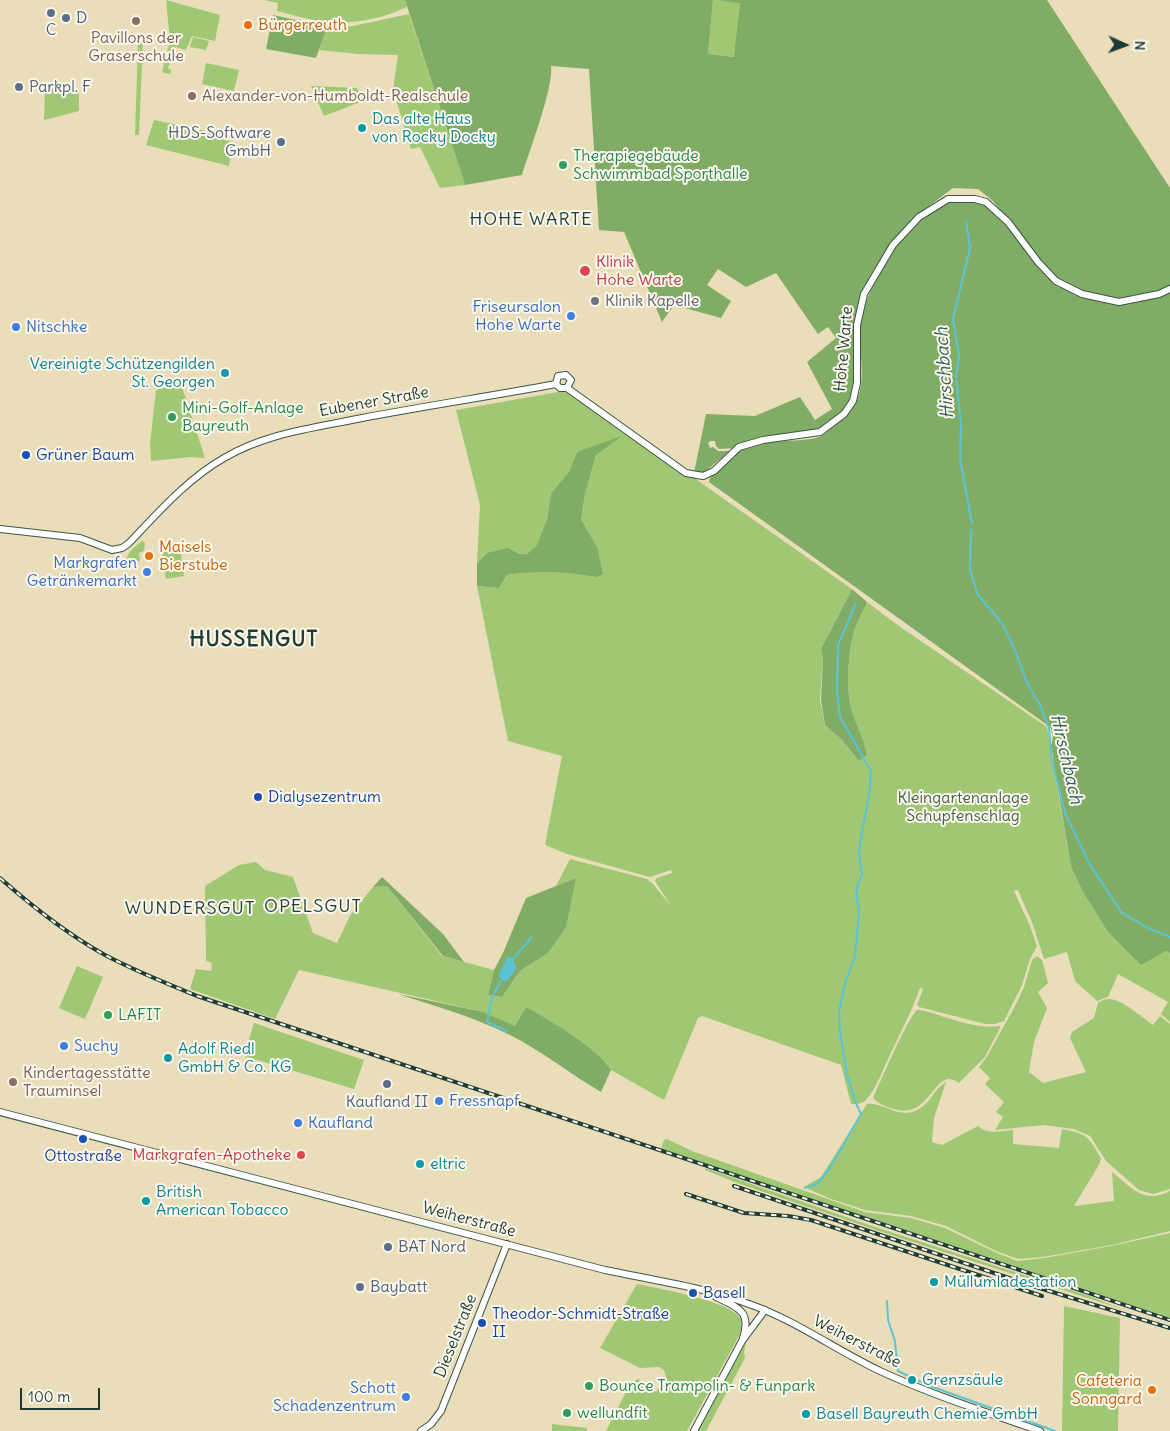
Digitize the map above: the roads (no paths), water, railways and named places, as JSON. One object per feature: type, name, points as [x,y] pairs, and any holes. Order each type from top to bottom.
[{"type":"street","name":"Hohe Warte","points":[[567,388],[570,380],[567,375],[559,376],[556,379],[556,384],[560,388],[567,388],[686,473],[699,476],[714,471],[739,447],[763,440],[820,432],[844,414],[853,401],[858,374],[857,326],[864,294],[893,245],[919,217],[948,199],[975,199],[986,202],[1008,222],[1038,262],[1056,281],[1082,294],[1119,302],[1159,294],[1170,289]]},
{"type":"street","name":"Eubener Straße","points":[[0,529],[80,538],[116,550],[128,544],[198,476],[223,458],[248,445],[307,428],[556,384]]},
{"type":"street","name":"Weiherstraße","points":[[0,1112],[605,1270],[734,1298],[765,1310],[840,1351],[919,1388],[1040,1431]]},
{"type":"street","name":"Dieselstraße","points":[[421,1431],[431,1424],[441,1411],[508,1244]]},
{"type":"street","points":[[704,1290],[741,1310],[746,1324],[742,1341]]},
{"type":"street","points":[[696,1428],[742,1341],[765,1310]]},
{"type":"water","points":[[508,957],[511,957],[517,968],[506,982],[498,976]]},
{"type":"waterway","name":"Hirschbach","points":[[966,221],[970,248],[953,319],[959,356],[956,376],[961,425],[960,459],[972,524]]},
{"type":"waterway","name":"Hirschbach","points":[[971,530],[970,570],[978,595],[1002,623],[1015,650],[1027,683],[1040,705],[1049,728],[1051,756],[1065,813],[1089,863],[1122,913],[1148,928],[1170,937]]},
{"type":"waterway","points":[[805,1188],[817,1184],[830,1168],[861,1114],[847,1075],[840,1032],[839,1011],[846,980],[855,957],[859,912],[856,890],[862,874],[859,852],[869,796],[871,771],[840,717],[837,692],[838,645],[856,603]]},
{"type":"waterway","points":[[512,960],[532,937]]},
{"type":"waterway","points":[[502,979],[492,997],[487,1022],[507,1031]]},
{"type":"waterway","points":[[887,1301],[888,1320],[895,1341],[898,1371],[930,1386],[1055,1431]]},
{"type":"railway","points":[[0,878],[51,920],[91,947],[151,977],[197,996],[1170,1320]]},
{"type":"railway","points":[[734,1186],[1036,1287],[1170,1328]]},
{"type":"railway","points":[[686,1194],[744,1213],[788,1216],[811,1220],[1042,1296]]},
{"type":"place","name":"C","points":[[51,13]]},
{"type":"place","name":"D","points":[[66,18]]},
{"type":"place","name":"Pavillons der Graserschule","points":[[136,21]]},
{"type":"place","name":"Bürgerreuth","points":[[248,25]]},
{"type":"place","name":"Parkpl. F","points":[[19,87]]},
{"type":"place","name":"Alexander-von-Humboldt-Realschule","points":[[192,96]]},
{"type":"place","name":"Das alte Haus von Rocky Docky","points":[[362,128]]},
{"type":"place","name":"HDS-Software GmbH","points":[[281,142]]},
{"type":"place","name":"Therapiegebäude Schwimmbad Sporthalle","points":[[563,165]]},
{"type":"place","name":"Klinik Hohe Warte","points":[[585,271]]},
{"type":"place","name":"Klinik Kapelle","points":[[595,301]]},
{"type":"place","name":"Friseursalon Hohe Warte","points":[[571,316]]},
{"type":"place","name":"Nitschke","points":[[16,327]]},
{"type":"place","name":"Vereinigte Schützengilden St. Georgen","points":[[225,373]]},
{"type":"place","name":"Mini-Golf-Anlage Bayreuth","points":[[172,417]]},
{"type":"place","name":"Grüner Baum","points":[[26,455]]},
{"type":"place","name":"Maisels Bierstube","points":[[149,556]]},
{"type":"place","name":"Markgrafen Getränkemarkt","points":[[147,572]]},
{"type":"place","name":"Dialysezentrum","points":[[258,797]]},
{"type":"place","name":"LAFIT","points":[[108,1015]]},
{"type":"place","name":"Suchy","points":[[64,1046]]},
{"type":"place","name":"Adolf Riedl GmbH & Co. KG","points":[[168,1058]]},
{"type":"place","name":"Kindertagesstätte Trauminsel","points":[[13,1082]]},
{"type":"place","name":"Kaufland II","points":[[387,1084]]},
{"type":"place","name":"Fressnapf","points":[[439,1101]]},
{"type":"place","name":"Kaufland","points":[[298,1123]]},
{"type":"place","name":"Ottostraße","points":[[83,1139]]},
{"type":"place","name":"Markgrafen-Apotheke","points":[[301,1155]]},
{"type":"place","name":"eltric","points":[[420,1164]]},
{"type":"place","name":"British American Tobacco","points":[[146,1201]]},
{"type":"place","name":"BAT Nord","points":[[388,1247]]},
{"type":"place","name":"Müllumladestation","points":[[934,1282]]},
{"type":"place","name":"Baybatt","points":[[360,1287]]},
{"type":"place","name":"Basell","points":[[693,1293]]},
{"type":"place","name":"Theodor-Schmidt-Straße II","points":[[482,1323]]},
{"type":"place","name":"Grenzsäule","points":[[912,1380]]},
{"type":"place","name":"Bounce Trampolin- & Funpark","points":[[589,1386]]},
{"type":"place","name":"Cafeteria Sonngard","points":[[1152,1390]]},
{"type":"place","name":"Schott Schadenzentrum","points":[[406,1397]]},
{"type":"place","name":"wellundfit","points":[[567,1413]]},
{"type":"place","name":"Basell Bayreuth Chemie GmbH","points":[[806,1414]]},
{"type":"district","name":"HOHE WARTE","points":[[531,220]]},
{"type":"district","name":"HUSSENGUT","points":[[254,640]]},
{"type":"district","name":"OPELSGUT","points":[[313,907]]},
{"type":"district","name":"WUNDERSGUT","points":[[190,909]]},
{"type":"park label","name":"Kleingartenanlage Schupfenschlag","points":[[963,807]]}]
